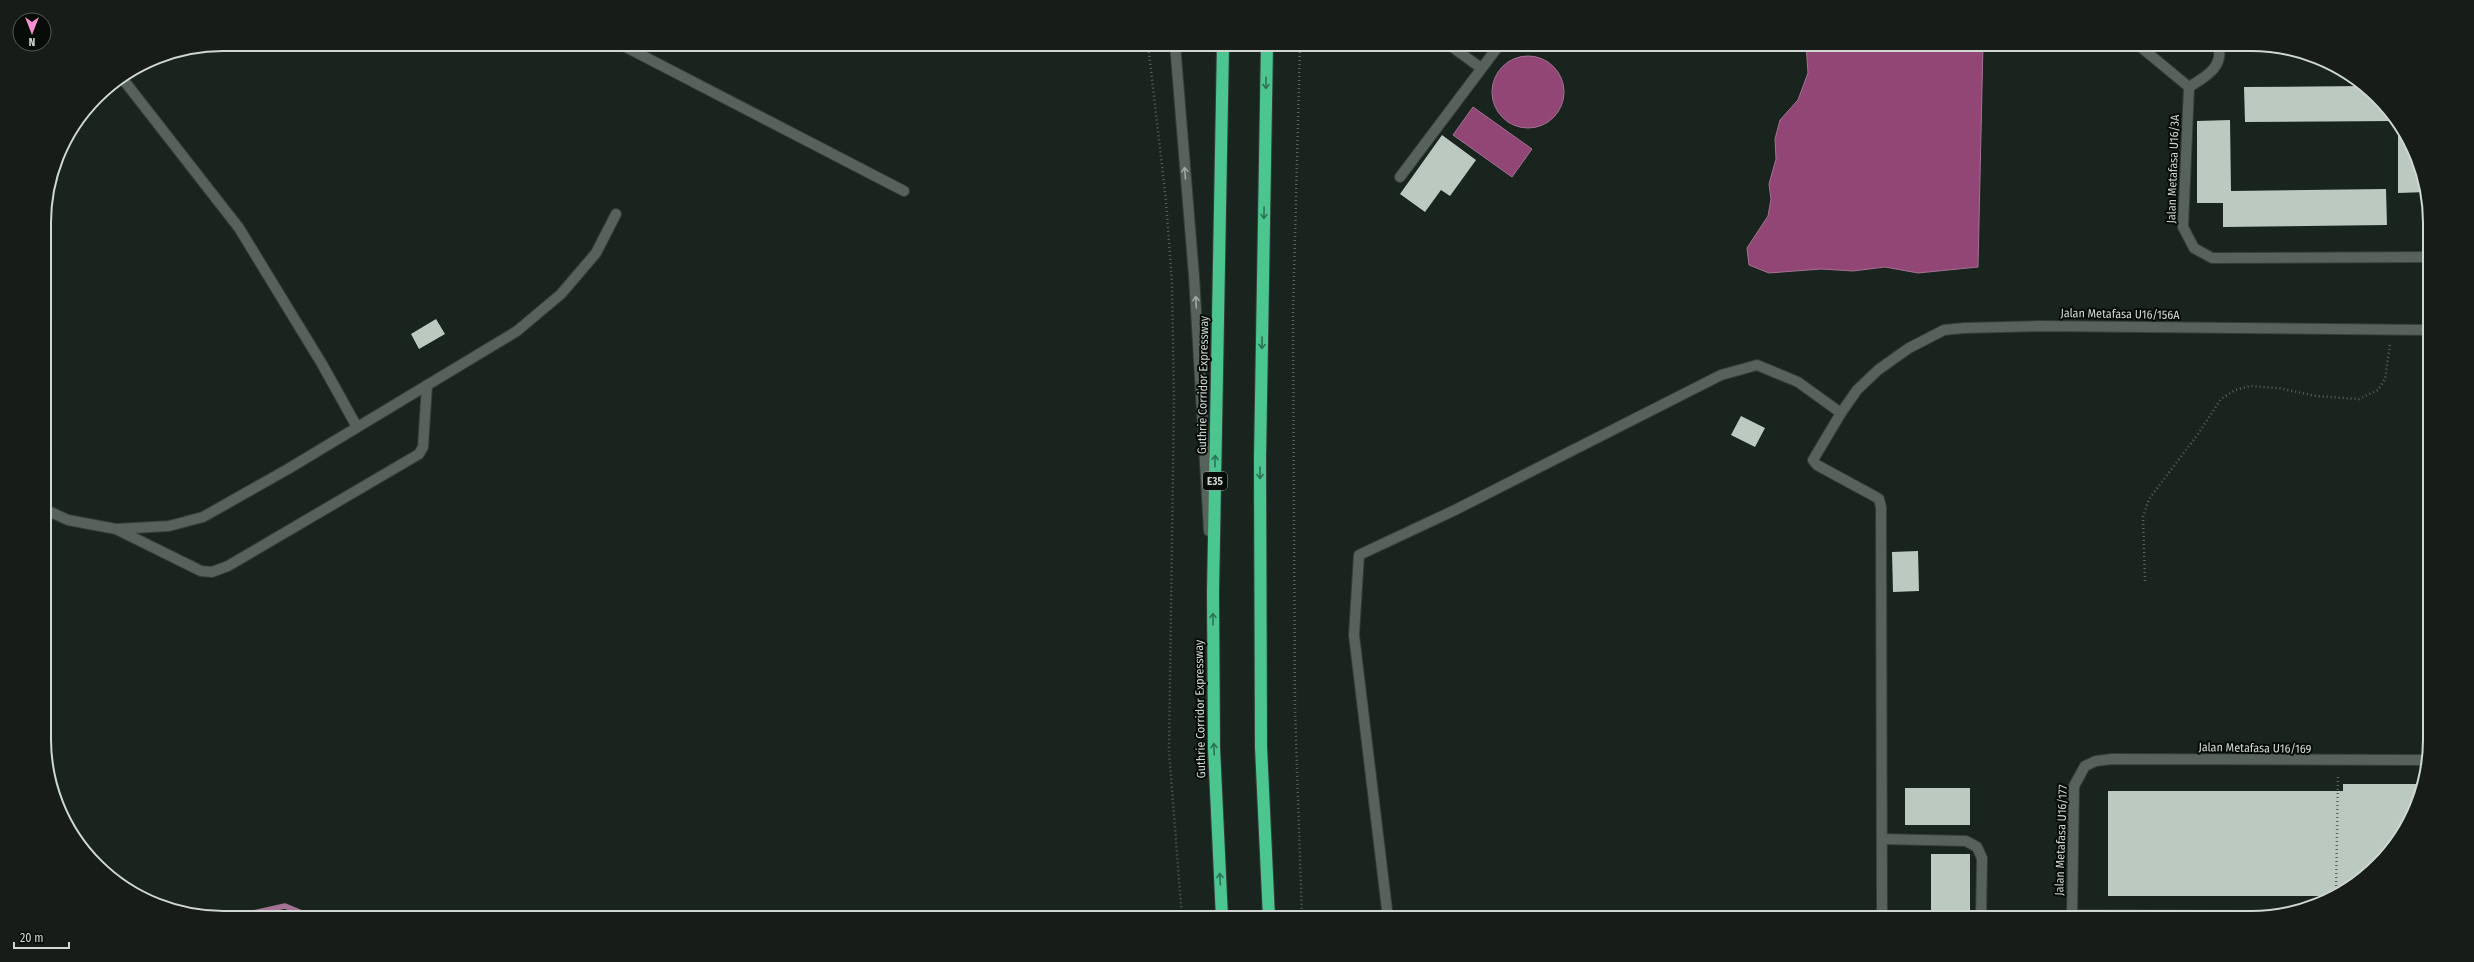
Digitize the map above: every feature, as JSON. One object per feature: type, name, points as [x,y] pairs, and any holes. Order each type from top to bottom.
[{"type":"highway","name":"Guthrie Corridor Expressway","points":[[1222,911],[1214,748],[1213,593],[1223,51]]},
{"type":"highway","points":[[1267,51],[1260,459],[1260,747],[1269,911]]},
{"type":"street","points":[[634,51],[904,191]]},
{"type":"street","points":[[1176,51],[1194,276],[1213,593]]},
{"type":"street","points":[[1458,51],[1482,68]]},
{"type":"street","points":[[1400,177],[1495,51]]},
{"type":"street","points":[[2145,51],[2189,87],[2212,72],[2219,59],[2218,51]]},
{"type":"street","points":[[125,82],[239,228],[322,364],[357,427]]},
{"type":"street","name":"Jalan Metafasa U16/3A","points":[[2189,87],[2183,227],[2194,248],[2212,258],[2423,257]]},
{"type":"street","points":[[51,512],[68,520],[116,528],[169,526],[203,517],[517,331],[561,294],[596,253],[616,214]]},
{"type":"street","name":"Jalan Metafasa U16/156A","points":[[1882,839],[1882,507],[1879,500],[1874,496],[1818,466],[1813,460],[1841,412],[1857,390],[1878,370],[1909,348],[1951,330],[2040,326],[2423,330]]},
{"type":"street","points":[[1387,911],[1354,635],[1359,555],[1455,510],[1721,375],[1757,365],[1798,382],[1841,412]]},
{"type":"street","points":[[116,528],[201,571],[212,572],[228,566],[419,454],[423,447],[427,385]]},
{"type":"street","name":"Jalan Metafasa U16/169","points":[[2085,766],[2096,761],[2112,759],[2338,762],[2422,760]]},
{"type":"street","name":"Jalan Metafasa U16/177","points":[[2072,911],[2074,786],[2085,766]]},
{"type":"street","points":[[1882,911],[1882,839],[1966,841],[1977,847],[1982,858],[1981,911]]},
{"type":"path","points":[[1149,51],[1166,201],[1172,283],[1174,401],[1169,751],[1181,911]]},
{"type":"path","points":[[1300,51],[1293,316],[1295,708],[1302,911]]},
{"type":"path","points":[[2145,581],[2143,517],[2149,498],[2198,434],[2221,399],[2235,390],[2251,386],[2278,388],[2316,396],[2359,399],[2378,390],[2385,379],[2392,330]]},
{"type":"path","points":[[2336,888],[2338,762]]},
{"type":"shaded area","points":[[1806,51],[1983,51],[1978,267],[1918,273],[1885,267],[1853,271],[1821,269],[1769,273],[1749,265],[1747,248],[1768,216],[1771,199],[1769,184],[1776,159],[1775,139],[1780,120],[1798,100],[1808,73]]},
{"type":"shaded area","points":[[1528,56],[1548,62],[1558,72],[1564,92],[1558,112],[1548,122],[1528,128],[1508,122],[1498,112],[1492,92],[1498,72],[1508,62]]},
{"type":"shaded area","points":[[1473,107],[1532,149],[1512,177],[1453,135]]},
{"type":"building","points":[[2355,86],[2373,101],[2389,121],[2245,122],[2244,87]]},
{"type":"building","points":[[2230,120],[2231,191],[2386,189],[2387,225],[2223,227],[2223,203],[2197,203],[2197,121]]},
{"type":"building","points":[[2398,134],[2410,157],[2421,192],[2398,193]]},
{"type":"building","points":[[1442,135],[1476,160],[1450,196],[1441,190],[1425,212],[1400,194]]},
{"type":"building","points":[[436,319],[445,334],[419,349],[411,334]]},
{"type":"building","points":[[1741,416],[1765,428],[1755,447],[1731,435]]},
{"type":"building","points":[[1918,551],[1919,591],[1893,592],[1892,552]]},
{"type":"building","points":[[2343,784],[2417,784],[2410,805],[2400,825],[2394,835],[2373,861],[2347,882],[2321,896],[2108,896],[2108,791],[2343,791]]},
{"type":"building","points":[[1905,788],[1970,788],[1970,825],[1905,825]]},
{"type":"building","points":[[1931,854],[1970,854],[1970,911],[1931,911]]},
{"type":"waterway","points":[[262,911],[285,906],[297,911]]}]
